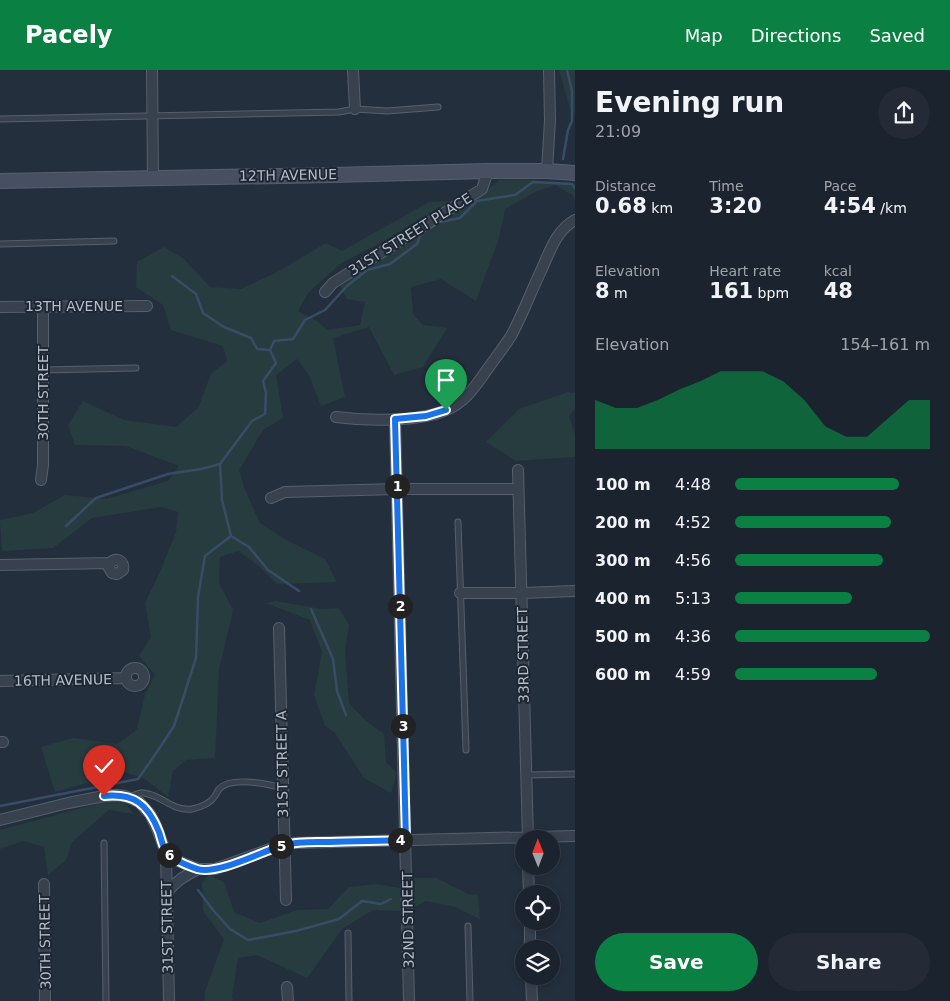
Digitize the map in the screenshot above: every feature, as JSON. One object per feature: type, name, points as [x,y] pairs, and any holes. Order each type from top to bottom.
[{"type":"street","points":[[152,70],[153,178]]},
{"type":"street","points":[[353,70],[354,109]]},
{"type":"street","points":[[547,171],[550,120],[549,70]]},
{"type":"street","name":"12TH AVENUE","points":[[0,181],[488,171],[575,173]]},
{"type":"street","name":"31ST STREET PLACE","points":[[325,292],[334,283],[482,189],[488,171]]},
{"type":"street","points":[[336,417],[395,419],[420,417],[436,414],[462,401],[477,384],[511,336],[559,234],[563,228],[575,220]]},
{"type":"street","name":"30TH STREET","points":[[41,480],[43,465],[43,306]]},
{"type":"street","name":"13TH AVENUE","points":[[0,307],[147,306]]},
{"type":"street","name":"32ND STREET","points":[[395,419],[409,1001]]},
{"type":"street","name":"33RD STREET","points":[[518,470],[528,830]]},
{"type":"street","points":[[271,498],[285,492],[518,488]]},
{"type":"street","points":[[0,565],[110,563]]},
{"type":"street","points":[[460,593],[575,591]]},
{"type":"street","name":"31ST STREET A","points":[[279,628],[286,900]]},
{"type":"street","name":"16TH AVENUE","points":[[0,681],[126,678]]},
{"type":"street","points":[[0,820],[104,796],[116,795],[130,798]]},
{"type":"street","name":"31ST STREET","points":[[130,798],[139,802],[150,814],[166,853],[169,1001]]},
{"type":"street","points":[[560,837],[575,836]]},
{"type":"street","points":[[166,853],[173,859],[198,869],[215,869],[294,843],[515,838]]},
{"type":"street","points":[[167,892],[184,876],[198,869]]},
{"type":"street","name":"30TH STREET","points":[[44,884],[45,1001]]},
{"type":"street","points":[[531,985],[532,1001]]},
{"type":"street","points":[[287,987],[288,1001]]},
{"type":"lane","points":[[0,119],[339,112],[354,109],[387,110],[438,106]]},
{"type":"lane","points":[[0,244],[114,241]]},
{"type":"lane","points":[[44,370],[136,368]]},
{"type":"lane","points":[[458,522],[466,750]]},
{"type":"lane","points":[[526,775],[575,774]]},
{"type":"lane","points":[[130,798],[141,792],[153,795],[179,809],[205,805],[210,802],[224,785],[253,782],[283,788]]},
{"type":"lane","points":[[104,843],[106,1001]]},
{"type":"lane","points":[[468,926],[470,1001]]},
{"type":"lane","points":[[348,933],[349,1001]]},
{"type":"green space","points":[[559,70],[575,70],[575,113],[571,112]]},
{"type":"green space","points":[[499,180],[575,183],[575,199],[571,194],[555,185],[535,192],[505,209],[499,238],[476,301],[441,279],[411,287],[413,314],[423,325],[447,328],[423,367],[394,375],[369,327],[333,338],[345,397],[321,406],[309,375],[297,359],[276,375],[283,418],[263,430],[239,470],[245,490],[260,523],[286,540],[325,559],[337,582],[277,584],[259,566],[238,551],[220,557],[219,583],[233,610],[219,670],[215,758],[186,760],[173,771],[168,797],[145,779],[124,772],[55,792],[41,747],[73,738],[118,744],[137,729],[145,695],[155,675],[139,656],[151,637],[145,603],[176,532],[178,512],[161,507],[92,518],[53,548],[2,551],[0,520],[33,513],[65,495],[106,499],[168,481],[179,466],[126,446],[75,445],[68,425],[83,401],[124,420],[176,427],[198,408],[211,374],[227,361],[223,346],[171,330],[163,305],[136,287],[137,262],[164,247],[183,258],[210,287],[241,289],[277,272],[326,243],[342,251],[429,202],[450,201],[391,237],[340,264],[308,293],[298,311],[317,321],[327,330],[360,325],[365,302],[347,299],[340,286],[480,197]]},
{"type":"green space","points":[[568,392],[575,393],[575,409],[569,416],[575,435],[575,457],[516,461],[486,442],[519,409]]},
{"type":"green space","points":[[276,601],[322,609],[339,608],[349,625],[345,651],[349,703],[366,721],[384,734],[386,762],[397,773],[391,793],[364,778],[335,733],[325,726],[314,695],[322,652],[310,620],[266,603]]},
{"type":"green space","points":[[111,800],[123,801],[134,814],[109,810],[72,842],[66,860],[48,875],[44,847],[23,841],[0,849],[0,830]]},
{"type":"green space","points":[[209,875],[224,882],[234,912],[260,923],[297,910],[328,909],[349,887],[377,884],[400,888],[401,911],[373,910],[343,928],[307,978],[257,955],[238,958],[233,1001],[205,1001],[205,992],[224,939],[203,911],[202,882]]},
{"type":"green space","points":[[411,878],[436,878],[468,894],[478,895],[480,919],[455,907],[426,901],[413,908]]},
{"type":"waterway","points":[[563,159],[568,130],[572,121],[572,91],[567,70]]},
{"type":"waterway","points":[[0,806],[138,779],[174,726],[196,658],[198,597],[205,556],[231,536],[222,500],[220,464],[252,421],[265,414],[266,393],[263,381],[276,363],[270,350],[274,341],[293,339],[305,320],[325,310],[347,286],[367,270],[390,264],[417,244],[421,234],[440,222],[460,218],[477,201],[515,195],[533,182],[572,184],[575,188]]},
{"type":"waterway","points":[[172,276],[196,294],[203,313],[224,327],[251,338],[257,349],[270,350]]},
{"type":"waterway","points":[[66,526],[96,498],[168,474],[220,464]]},
{"type":"waterway","points":[[231,536],[249,547],[268,570],[299,591]]},
{"type":"waterway","points":[[311,609],[333,659],[337,691],[346,715]]},
{"type":"waterway","points":[[198,890],[230,929],[248,940],[296,931],[339,919],[362,901],[381,904],[391,899]]},
{"type":"route","points":[[104,796],[125,796],[139,802],[150,814],[166,853],[173,859],[202,870],[227,866],[273,848],[294,843],[406,840],[395,419],[426,416],[446,410]]}]
